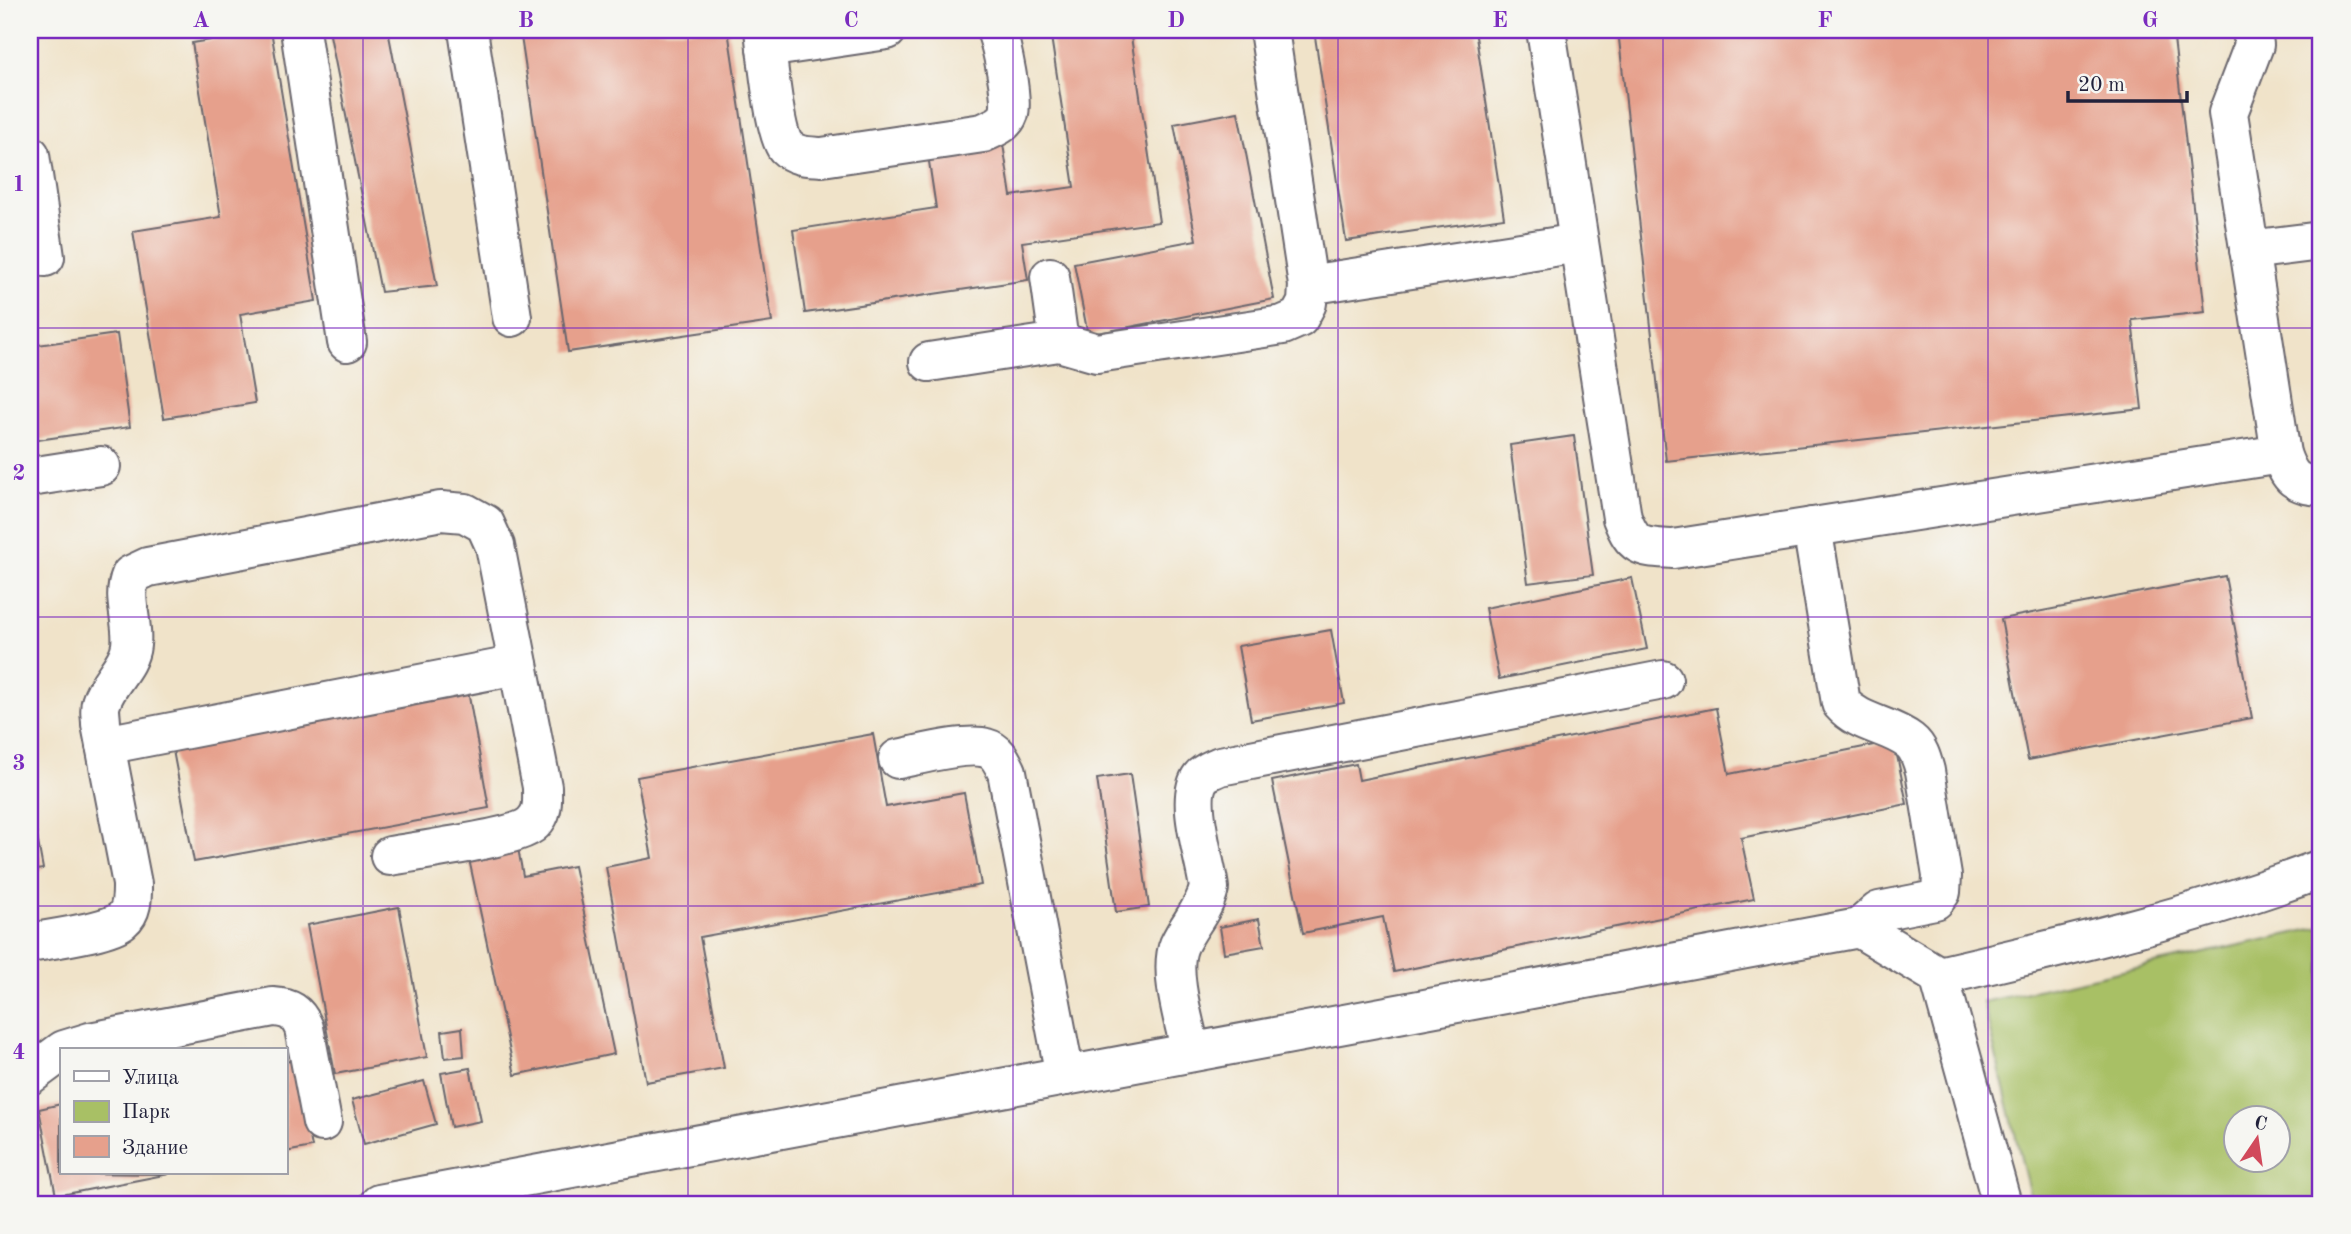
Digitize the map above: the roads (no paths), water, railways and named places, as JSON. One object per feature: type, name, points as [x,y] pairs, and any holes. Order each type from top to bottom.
[{"type":"street","points":[[300,30],[347,342]]},
{"type":"street","points":[[468,30],[512,317]]},
{"type":"street","points":[[887,30],[765,39],[779,130],[786,146],[799,155],[822,157],[983,133],[1001,125],[1009,113],[1009,96],[1001,43],[996,30]]},
{"type":"street","points":[[929,362],[1059,342],[1097,353],[1283,324],[1299,318],[1307,303],[1308,285],[1269,30]]},
{"type":"street","points":[[1546,30],[1622,518],[1629,537],[1645,547],[1674,549],[2281,454]]},
{"type":"street","points":[[2252,30],[2254,45],[2228,113],[2281,454],[2288,475],[2302,485],[2321,486]]},
{"type":"street","points":[[30,155],[45,257]]},
{"type":"street","points":[[2249,250],[2321,241]]},
{"type":"street","points":[[1308,285],[1579,243]]},
{"type":"street","points":[[1049,278],[1059,342]]},
{"type":"street","points":[[30,477],[101,466]]},
{"type":"street","points":[[30,943],[99,930],[122,920],[132,904],[132,884],[105,745],[100,704],[131,647],[131,626],[126,599],[126,586],[131,575],[148,567],[441,511],[464,513],[485,524],[495,546],[542,787],[542,810],[532,825],[509,833],[390,856]]},
{"type":"street","points":[[379,1204],[1859,928],[1879,911],[1935,900],[1941,892],[1942,876],[1920,754],[1911,742],[1850,713],[1841,703],[1812,527]]},
{"type":"street","points":[[105,745],[518,666]]},
{"type":"street","points":[[1191,1052],[1176,964],[1177,948],[1206,901],[1209,888],[1194,804],[1195,788],[1202,775],[1220,766],[1663,680]]},
{"type":"street","points":[[898,759],[967,747],[986,748],[999,755],[1007,772],[1065,1076]]},
{"type":"street","points":[[1939,976],[2103,938],[2272,888],[2321,869]]},
{"type":"street","points":[[1859,928],[1939,976],[2003,1204]]},
{"type":"street","points":[[72,1048],[90,1042],[246,1012],[273,1007],[287,1008],[298,1014],[304,1028],[322,1122]]},
{"type":"street","points":[[30,1075],[60,1053]]}]
